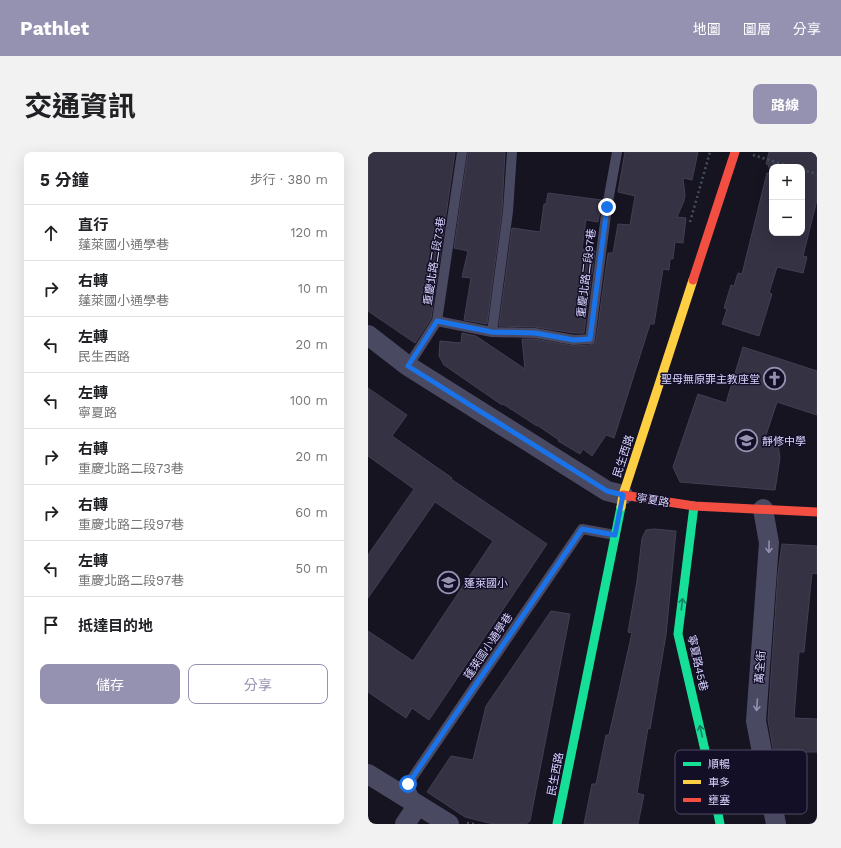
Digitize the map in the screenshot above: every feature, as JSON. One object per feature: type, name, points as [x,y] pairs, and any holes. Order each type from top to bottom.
[{"type":"street","name":"民生西路","points":[[557,824],[623,495],[736,152]]},
{"type":"street","name":"寧夏路","points":[[368,335],[408,366],[607,491],[623,495],[694,506],[817,512]]},
{"type":"street","name":"寧夏路45巷","points":[[694,506],[678,634],[705,750]]},
{"type":"street","name":"萬全街","points":[[762,750],[756,721],[769,543],[764,509]]},
{"type":"street","points":[[368,774],[449,824]]},
{"type":"street","points":[[405,824],[418,805]]},
{"type":"street","name":"寧夏路45巷","points":[[718,814],[720,824]]},
{"type":"street","name":"萬全街","points":[[774,814],[776,824]]},
{"type":"lane","name":"重慶北路二段73巷","points":[[408,366],[437,321],[462,152]]},
{"type":"lane","points":[[492,332],[508,211],[512,152]]},
{"type":"lane","name":"重慶北路二段97巷","points":[[437,321],[492,332],[535,333],[574,340],[590,339],[607,207],[617,152]]},
{"type":"lane","name":"蓬萊國小通學巷","points":[[418,805],[408,784],[582,529],[615,535]]},
{"type":"path","points":[[748,154],[782,164]]},
{"type":"path","points":[[805,171],[817,174]]},
{"type":"building","points":[[368,152],[455,152],[431,319],[415,343],[368,311]]},
{"type":"building","points":[[468,152],[505,152],[502,210],[487,324],[464,320],[471,278],[462,277],[468,251],[454,248]]},
{"type":"building","points":[[625,152],[698,152],[692,180],[683,178],[685,195],[677,217],[686,218],[683,243],[675,242],[673,259],[670,259],[669,270],[663,269],[654,324],[650,324],[614,438],[606,435],[592,456],[583,449],[580,454],[558,441],[559,440],[537,425],[503,404],[502,405],[444,365],[439,356],[440,341],[461,343],[462,333],[476,336],[525,369],[522,339],[534,339],[574,346],[590,345],[595,343],[608,253],[613,253],[618,224],[630,225],[635,196],[618,192]]},
{"type":"building","points":[[769,152],[817,152],[817,200],[803,256],[807,257],[803,273],[777,267],[769,293],[772,294],[759,336],[722,324],[727,309],[724,308],[731,285],[734,286],[738,273],[742,274],[767,173],[769,173],[769,236],[805,236],[805,164],[766,164]]},
{"type":"building","points":[[548,193],[602,200],[598,222],[586,220],[582,249],[595,251],[584,333],[574,333],[535,327],[499,326],[512,228],[540,232],[544,204],[546,204]]},
{"type":"building","name":"靜修中學","points":[[743,347],[817,371],[817,415],[777,402],[765,438],[778,444],[780,458],[775,490],[680,482],[673,467],[698,394],[726,403]]},
{"type":"building","points":[[368,388],[407,415],[392,436],[452,478],[451,479],[547,544],[429,720],[412,708],[406,718],[368,692],[368,631],[413,661],[493,541],[435,502],[368,598],[368,555],[414,489],[368,456]]},
{"type":"building","points":[[654,529],[676,531],[666,635],[650,729],[648,728],[637,793],[644,795],[638,824],[584,824],[592,784],[596,784],[606,735],[609,735],[632,633],[628,632],[637,581],[642,538],[646,530]]},
{"type":"building","points":[[782,544],[817,546],[817,574],[812,573],[804,652],[799,652],[794,718],[817,719],[817,752],[807,752],[807,750],[773,749],[768,720],[778,573]]},
{"type":"building","points":[[551,611],[570,614],[530,821],[526,824],[493,824],[465,817],[427,792],[451,756],[473,760],[486,706]]},
{"type":"traffic: fast","points":[[694,506],[678,634],[705,750]]},
{"type":"traffic: fast","points":[[557,824],[621,507]]},
{"type":"traffic: fast","points":[[718,814],[720,824]]},
{"type":"traffic: slow","points":[[621,507],[623,495],[693,280]]},
{"type":"traffic: jam","points":[[693,280],[735,152]]},
{"type":"traffic: jam","points":[[623,495],[694,506],[817,512]]},
{"type":"place","name":"聖母無原罪主教座堂","points":[[775,379]]},
{"type":"place","name":"靜修中學","points":[[747,441]]},
{"type":"place","name":"蓬萊國小","points":[[449,583]]},
{"type":"route","points":[[408,784],[582,529],[615,535],[623,495],[607,491],[408,366],[437,321],[492,332],[535,333],[574,340],[590,339],[607,207]]}]
